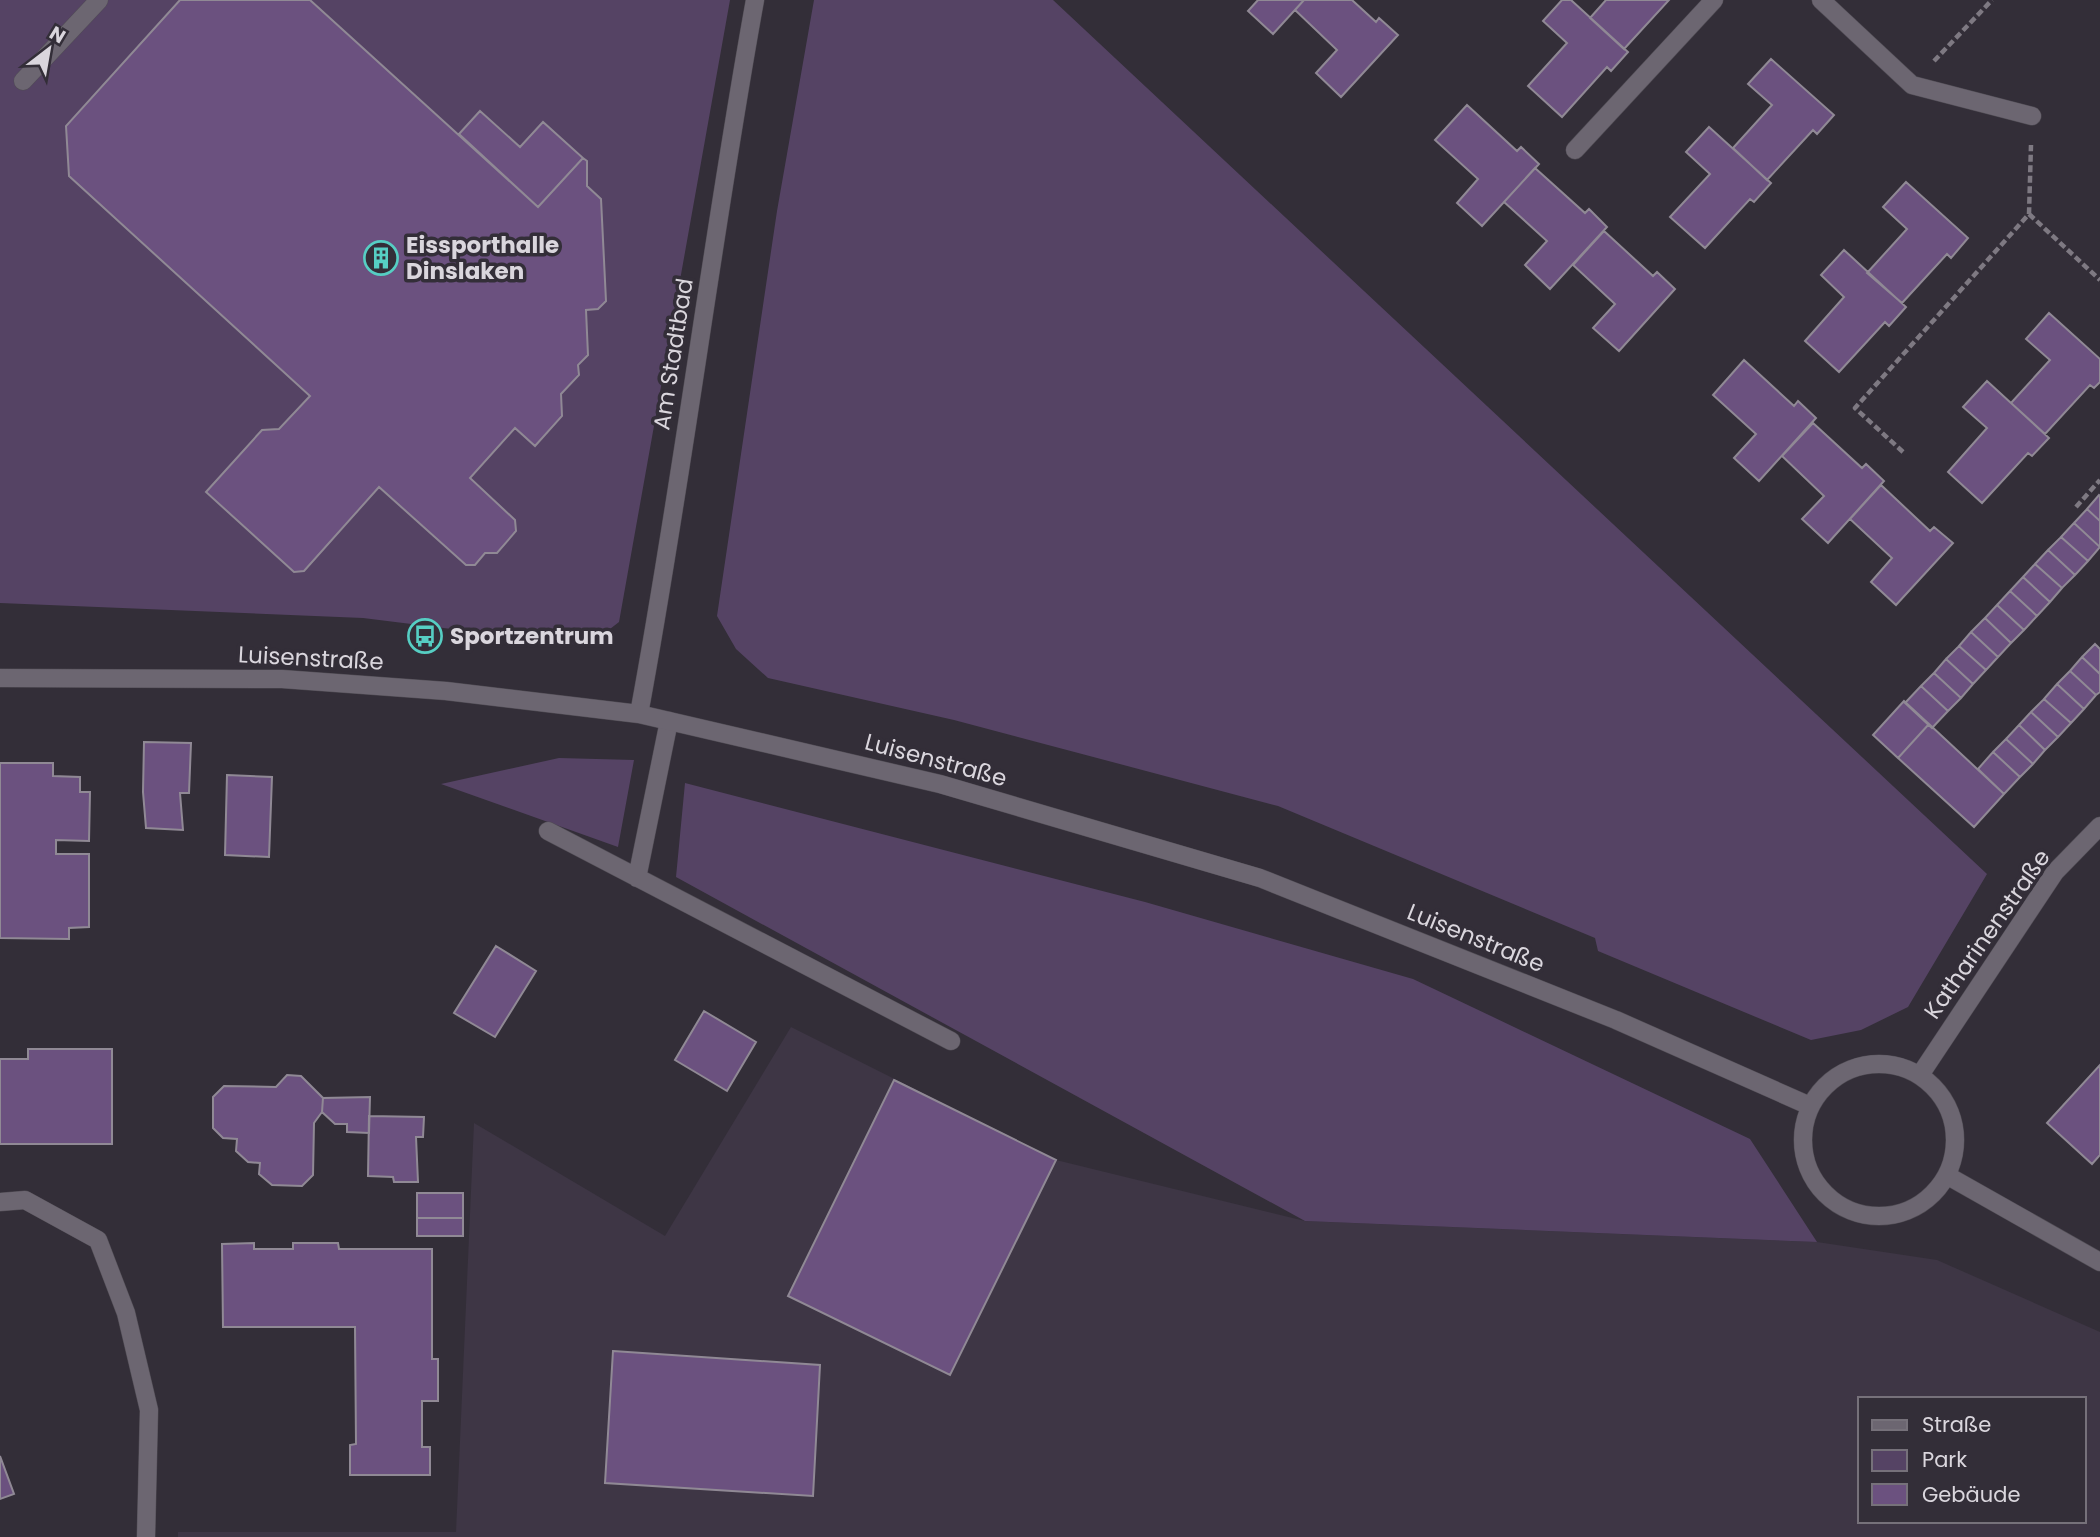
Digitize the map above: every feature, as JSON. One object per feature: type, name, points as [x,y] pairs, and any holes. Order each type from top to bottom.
[{"type":"street","points":[[23,81],[99,0]]},
{"type":"street","name":"Am Stadtbad","points":[[639,714],[661,597],[736,104],[755,0]]},
{"type":"street","points":[[1575,150],[1714,0]]},
{"type":"street","points":[[1821,0],[1912,85],[2032,116]]},
{"type":"street","name":"Luisenstraße","points":[[0,678],[282,679],[421,689],[639,714],[940,784],[1260,878],[1616,1020],[1810,1106]]},
{"type":"street","points":[[637,878],[669,721]]},
{"type":"street","name":"Katharinenstraße","points":[[1920,1075],[2055,872],[2100,826]]},
{"type":"street","points":[[548,831],[951,1041]]},
{"type":"street","points":[[1871,1063],[1896,1065],[1920,1075],[1937,1090],[1950,1110],[1956,1131],[1956,1154],[1948,1176],[1931,1197],[1909,1211],[1883,1217],[1857,1214],[1833,1201],[1815,1182],[1804,1158],[1803,1131],[1810,1106],[1825,1086],[1835,1078],[1846,1071],[1871,1063]]},
{"type":"street","points":[[1948,1176],[2100,1262]]},
{"type":"street","points":[[0,1202],[25,1200],[98,1240],[126,1313],[149,1410],[146,1537]]},
{"type":"path","points":[[1912,85],[1992,0]]},
{"type":"path","points":[[1903,452],[1855,408],[2029,214],[2032,116]]},
{"type":"path","points":[[2029,214],[2100,280]]},
{"type":"path","points":[[2076,507],[2100,480]]},
{"type":"shaded area","points":[[791,1027],[1056,1160],[1305,1221],[1817,1242],[1937,1260],[2100,1332],[2100,1537],[178,1537],[178,1532],[456,1532],[474,1123],[665,1236]]},
{"type":"green space","points":[[0,0],[730,0],[619,622],[588,646],[363,618],[0,603]]},
{"type":"green space","points":[[814,0],[1053,0],[1987,874],[1908,1007],[1861,1030],[1811,1040],[1598,951],[1595,938],[1278,806],[954,720],[768,678],[736,649],[717,616],[777,211]]},
{"type":"green space","points":[[559,758],[634,760],[618,847],[441,784]]},
{"type":"green space","points":[[685,783],[1145,902],[1413,979],[1750,1139],[1817,1242],[1305,1221],[676,877]]},
{"type":"building","name":"Eissporthalle Dinslaken","points":[[180,0],[310,0],[538,207],[583,158],[587,161],[587,186],[601,199],[606,301],[598,309],[586,310],[588,355],[578,365],[579,375],[561,394],[562,416],[535,446],[515,428],[470,478],[515,520],[516,531],[497,553],[485,553],[475,565],[466,565],[379,487],[304,571],[294,572],[206,492],[262,430],[279,429],[310,396],[69,176],[66,126]]},
{"type":"building","points":[[1258,0],[1304,0],[1273,34],[1248,11]]},
{"type":"building","points":[[1304,0],[1352,0],[1376,22],[1379,18],[1398,35],[1341,97],[1316,73],[1337,50],[1295,10]]},
{"type":"building","points":[[1562,0],[1571,0],[1628,52],[1611,71],[1607,67],[1562,117],[1528,86],[1567,43],[1543,21]]},
{"type":"building","points":[[1606,0],[1669,0],[1624,49],[1590,18]]},
{"type":"building","points":[[1771,59],[1834,115],[1817,134],[1813,130],[1767,180],[1733,148],[1772,105],[1748,84]]},
{"type":"building","points":[[1467,105],[1517,151],[1521,147],[1539,164],[1482,226],[1457,203],[1478,179],[1435,140]]},
{"type":"building","points":[[480,111],[520,147],[543,122],[583,158],[538,207],[459,134]]},
{"type":"building","points":[[1709,127],[1771,183],[1754,202],[1750,199],[1705,248],[1670,217],[1710,174],[1686,152]]},
{"type":"building","points":[[1535,168],[1585,213],[1589,209],[1607,227],[1550,289],[1525,265],[1547,241],[1504,202]]},
{"type":"building","points":[[1906,182],[1968,238],[1951,258],[1947,254],[1902,303],[1867,273],[1907,229],[1883,207]]},
{"type":"building","points":[[1604,231],[1653,276],[1657,272],[1675,289],[1619,351],[1593,328],[1615,304],[1573,265]]},
{"type":"building","points":[[1844,250],[1906,307],[1889,326],[1885,322],[1839,372],[1805,341],[1844,297],[1821,275]]},
{"type":"building","points":[[2049,313],[2100,359],[2100,382],[2094,388],[2090,385],[2045,434],[2011,403],[2050,360],[2026,339]]},
{"type":"building","points":[[1744,360],[1794,406],[1798,401],[1816,418],[1759,481],[1734,458],[1756,434],[1713,395]]},
{"type":"building","points":[[1987,381],[2049,438],[2032,456],[2028,453],[1982,503],[1948,472],[1987,428],[1963,407]]},
{"type":"building","points":[[1813,423],[1862,468],[1866,464],[1884,481],[1828,543],[1802,519],[1824,496],[1782,456]]},
{"type":"building","points":[[1881,485],[1930,531],[1934,527],[1953,543],[1896,605],[1871,582],[1892,558],[1850,519]]},
{"type":"building","points":[[2100,496],[2100,521],[2087,509]]},
{"type":"building","points":[[2087,509],[2100,521],[2100,547],[2074,523]]},
{"type":"building","points":[[2074,523],[2100,547],[2088,561],[2061,537]]},
{"type":"building","points":[[2061,537],[2088,561],[2075,575],[2048,550]]},
{"type":"building","points":[[2048,550],[2075,575],[2062,588],[2035,564]]},
{"type":"building","points":[[2035,564],[2062,588],[2050,602],[2023,577]]},
{"type":"building","points":[[2023,577],[2050,602],[2037,616],[2010,591]]},
{"type":"building","points":[[2010,591],[2037,616],[2024,630],[1997,605]]},
{"type":"building","points":[[1997,605],[2024,630],[2011,643],[1985,618]]},
{"type":"building","points":[[1985,618],[2011,643],[1998,657],[1971,632]]},
{"type":"building","points":[[1971,632],[1998,657],[1986,670],[1959,646]]},
{"type":"building","points":[[2095,644],[2100,649],[2100,674],[2082,657]]},
{"type":"building","points":[[1959,646],[1986,670],[1973,684],[1946,659]]},
{"type":"building","points":[[2082,657],[2100,674],[2100,692],[2096,695],[2070,671]]},
{"type":"building","points":[[1946,659],[1973,684],[1961,698],[1934,673]]},
{"type":"building","points":[[2070,671],[2096,695],[2084,709],[2057,684]]},
{"type":"building","points":[[1934,673],[1961,698],[1948,711],[1921,686]]},
{"type":"building","points":[[2057,684],[2084,709],[2071,723],[2044,699]]},
{"type":"building","points":[[1921,686],[1948,711],[1932,728],[1905,703]]},
{"type":"building","points":[[2044,699],[2071,723],[2058,737],[2031,712]]},
{"type":"building","points":[[1904,701],[1929,724],[1898,758],[1873,735]]},
{"type":"building","points":[[2031,712],[2058,737],[2045,750],[2019,725]]},
{"type":"building","points":[[1929,724],[2004,794],[1974,827],[1898,758]]},
{"type":"building","points":[[2019,725],[2045,750],[2033,764],[2006,739]]},
{"type":"building","points":[[2006,739],[2033,764],[2020,777],[1993,752]]},
{"type":"building","points":[[144,742],[191,743],[189,793],[180,793],[183,830],[146,828],[143,792]]},
{"type":"building","points":[[1993,752],[2020,777],[2004,794],[1978,769]]},
{"type":"building","points":[[0,763],[53,763],[53,776],[80,777],[80,792],[90,792],[89,841],[56,840],[56,854],[89,854],[89,927],[69,928],[69,939],[0,938]]},
{"type":"building","points":[[227,775],[272,777],[269,857],[225,855]]},
{"type":"building","points":[[496,946],[536,971],[495,1037],[454,1013]]},
{"type":"building","points":[[704,1011],[756,1042],[727,1091],[675,1060]]},
{"type":"building","points":[[28,1049],[112,1049],[112,1144],[0,1144],[0,1059],[28,1059]]},
{"type":"building","points":[[2100,1065],[2100,1155],[2092,1164],[2047,1123]]},
{"type":"building","points":[[287,1075],[301,1076],[323,1098],[322,1112],[314,1123],[313,1175],[302,1186],[272,1185],[259,1174],[260,1163],[248,1162],[236,1151],[237,1139],[223,1138],[213,1128],[213,1097],[224,1086],[276,1087]]},
{"type":"building","points":[[894,1080],[1056,1160],[950,1375],[788,1296]]},
{"type":"building","points":[[370,1097],[369,1133],[347,1132],[347,1124],[335,1124],[322,1112],[323,1098]]},
{"type":"building","points":[[369,1116],[424,1117],[423,1137],[416,1137],[418,1182],[394,1182],[393,1177],[368,1176]]},
{"type":"building","points":[[417,1193],[463,1193],[463,1218],[417,1218]]},
{"type":"building","points":[[417,1218],[463,1218],[463,1236],[417,1236]]},
{"type":"building","points":[[254,1243],[254,1249],[293,1249],[293,1243],[338,1243],[339,1249],[432,1249],[432,1359],[438,1359],[438,1401],[422,1401],[422,1447],[430,1447],[430,1475],[350,1475],[350,1445],[356,1444],[355,1327],[223,1327],[222,1244]]},
{"type":"building","points":[[613,1351],[820,1365],[813,1496],[605,1483]]},
{"type":"building","points":[[0,1456],[14,1494],[0,1499]]},
{"type":"place","name":"Eissporthalle Dinslaken","points":[[381,258]]},
{"type":"place","name":"Sportzentrum","points":[[425,636]]}]
